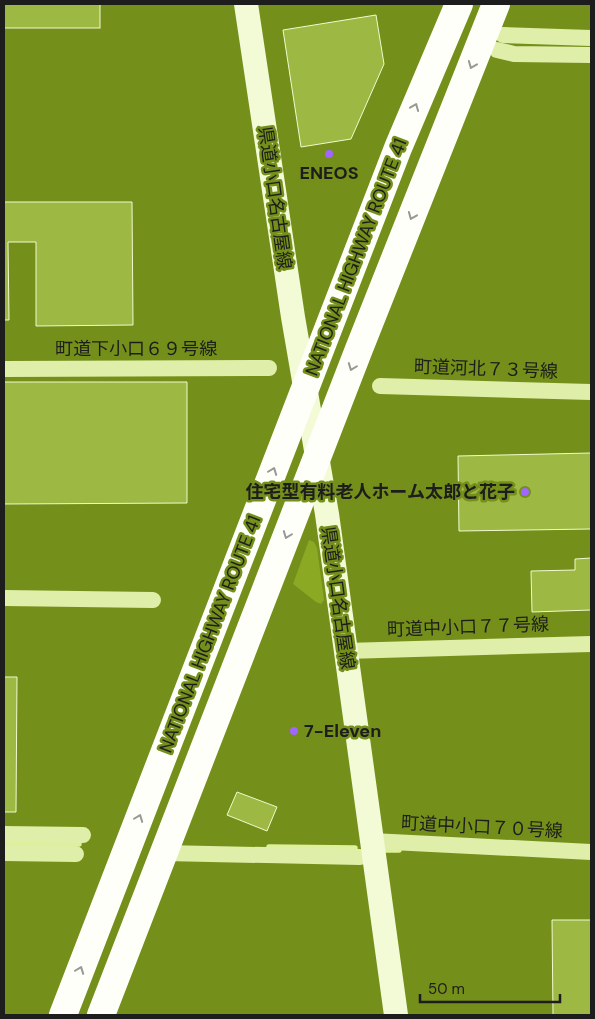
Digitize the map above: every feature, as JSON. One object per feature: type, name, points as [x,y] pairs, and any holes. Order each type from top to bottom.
[{"type":"highway","name":"NATIONAL HIGHWAY ROUTE 41","points":[[63,1015],[398,148],[459,4]]},
{"type":"highway","name":"NATIONAL HIGHWAY ROUTE 41","points":[[101,1015],[317,458],[496,4]]},
{"type":"main road","name":"県道小口名古屋線","points":[[246,4],[293,318],[327,514],[346,651],[366,849],[396,1015]]},
{"type":"street","points":[[591,38],[500,42],[514,54],[591,55]]},
{"type":"street","name":"町道下小口６９号線","points":[[4,369],[269,368]]},
{"type":"street","name":"町道河北７３号線","points":[[380,386],[591,392]]},
{"type":"street","points":[[4,598],[153,600]]},
{"type":"street","name":"町道中小口７７号線","points":[[346,651],[591,644]]},
{"type":"street","points":[[4,834],[83,835]]},
{"type":"street","name":"町道中小口７０号線","points":[[164,853],[366,849],[591,852]]},
{"type":"street","points":[[4,853],[76,854]]},
{"type":"green space","points":[[309,540],[314,542],[317,548],[324,600],[321,604],[293,584]]},
{"type":"building","points":[[4,4],[100,4],[100,28],[4,28]]},
{"type":"building","points":[[376,15],[384,64],[351,139],[301,147],[283,30]]},
{"type":"building","points":[[4,202],[132,202],[133,325],[36,326],[36,242],[8,242],[9,320],[4,320]]},
{"type":"building","points":[[4,382],[187,382],[187,503],[4,504]]},
{"type":"building","name":"住宅型有料老人ホーム太郎と花子","points":[[591,453],[591,529],[459,531],[458,456]]},
{"type":"building","points":[[591,558],[591,610],[532,612],[531,571],[575,570],[575,559]]},
{"type":"building","points":[[4,677],[17,677],[16,812],[4,812]]},
{"type":"building","points":[[237,792],[277,807],[267,831],[227,815]]},
{"type":"building","points":[[552,920],[591,920],[591,1015],[553,1015]]},
{"type":"waterway","points":[[4,843],[79,844]]},
{"type":"waterway","points":[[269,847],[355,848]]},
{"type":"waterway","points":[[385,850],[399,850]]},
{"type":"place","name":"ENEOS","points":[[329,154]]},
{"type":"place","name":"住宅型有料老人ホーム太郎と花子","points":[[525,492]]},
{"type":"place","name":"7-Eleven","points":[[294,731]]}]
